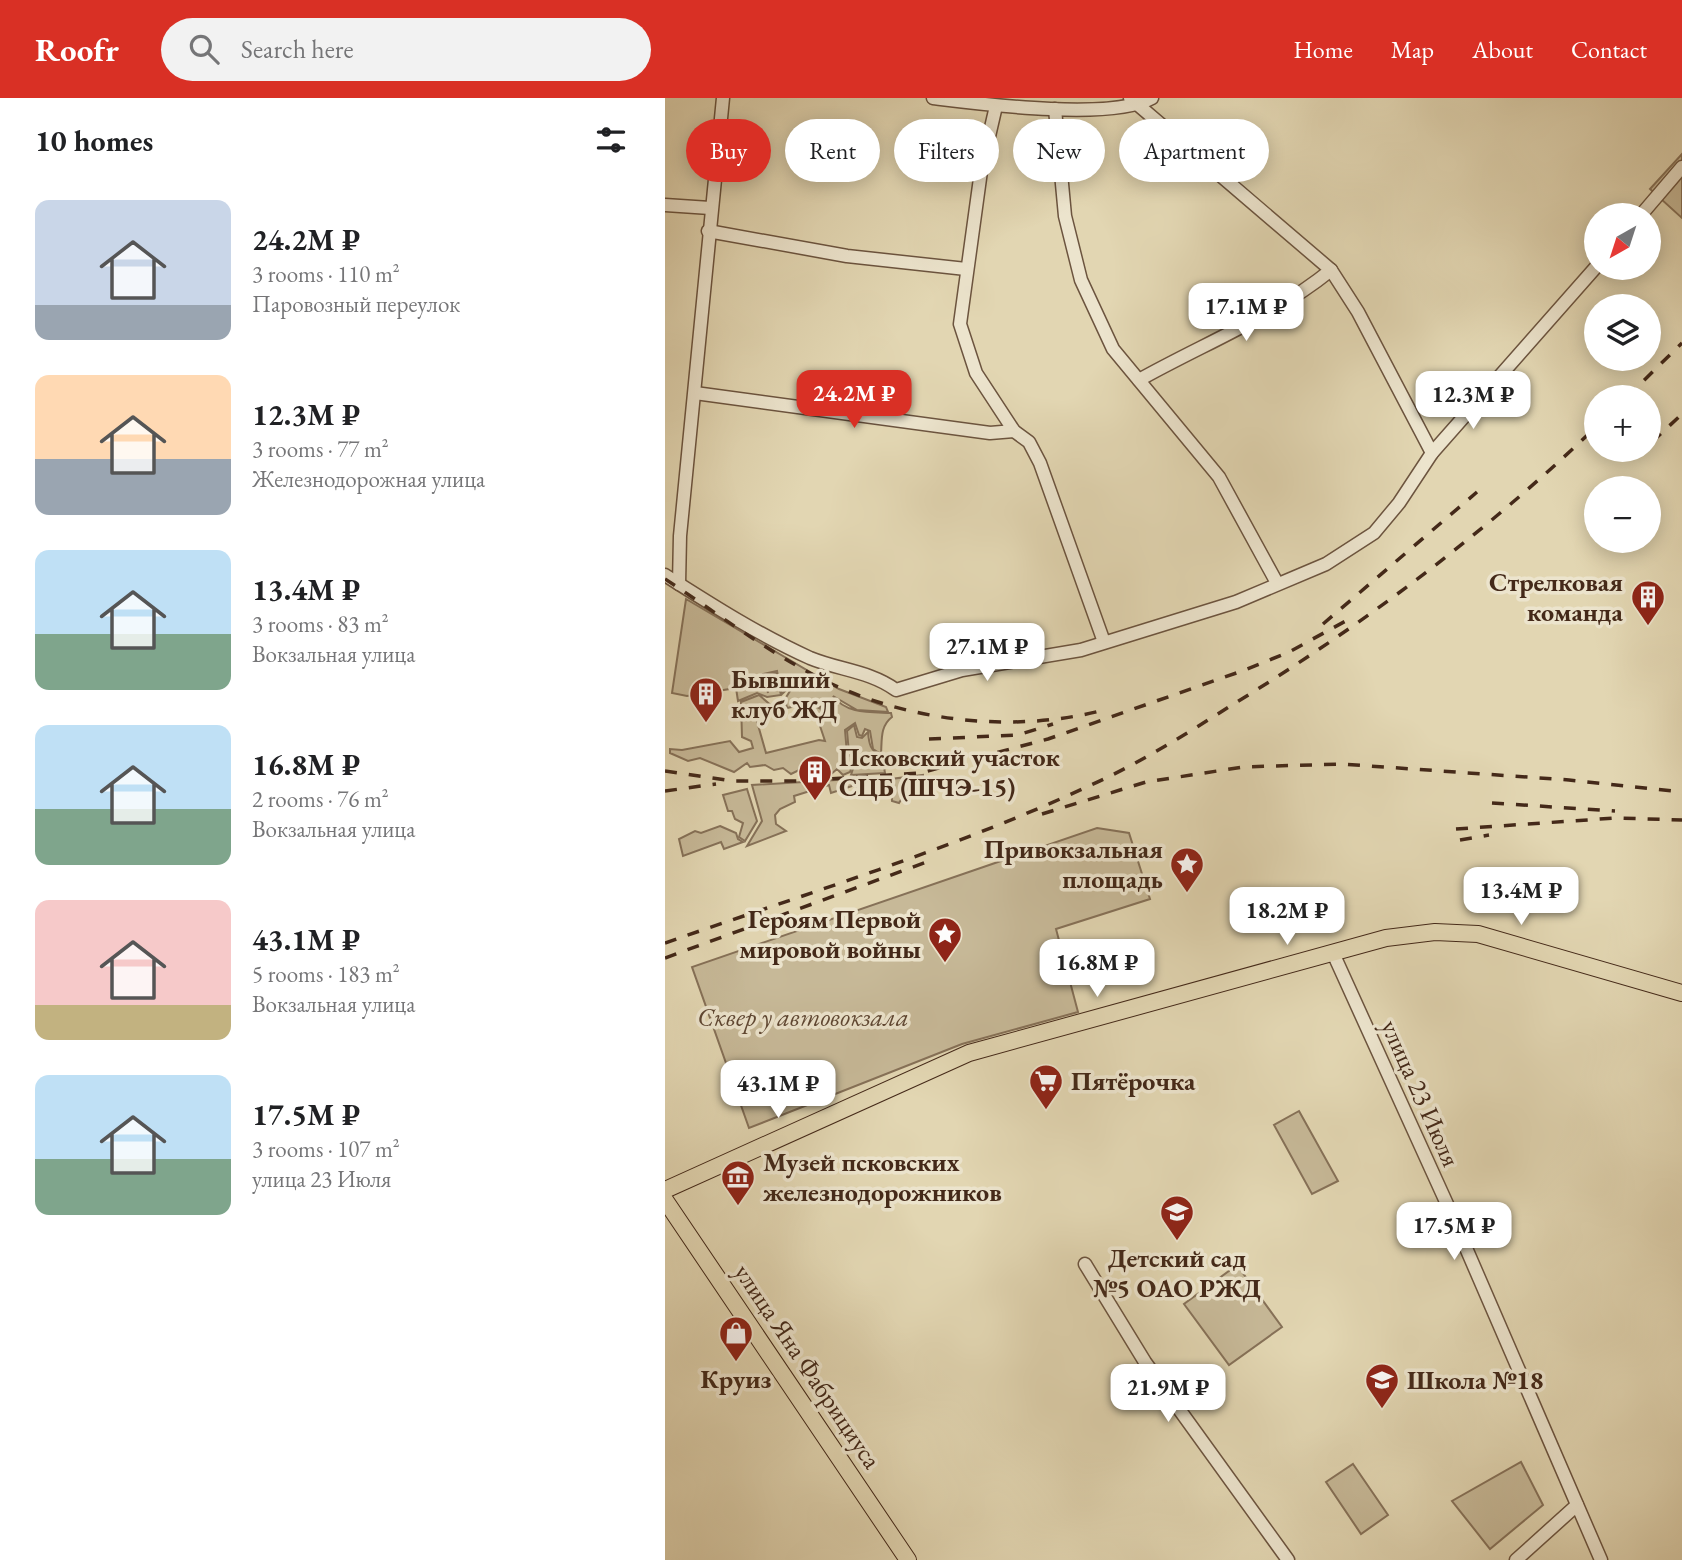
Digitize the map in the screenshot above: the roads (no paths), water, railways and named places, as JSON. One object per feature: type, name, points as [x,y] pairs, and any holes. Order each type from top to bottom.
[{"type":"main road","points":[[665,1190],[969,1053],[1385,938],[1461,932],[1682,993]]},
{"type":"main road","name":"улица Яна Фабрициуса","points":[[665,1200],[908,1560]]},
{"type":"street","points":[[679,584],[680,536],[710,208],[723,98]]},
{"type":"street","points":[[933,98],[996,106],[1055,109],[1152,98]]},
{"type":"street","points":[[1134,102],[1331,271],[1358,312],[1431,453]]},
{"type":"street","points":[[996,106],[981,171],[960,324],[976,373],[1014,431],[1029,442],[1040,463],[1104,642]]},
{"type":"street","points":[[1055,109],[1065,216],[1081,280],[1113,349],[1219,477],[1277,583]]},
{"type":"street","points":[[1651,203],[1682,167]]},
{"type":"street","points":[[665,205],[710,208]]},
{"type":"street","points":[[708,232],[847,256],[966,269]]},
{"type":"street","points":[[1139,380],[1265,315],[1331,271]]},
{"type":"street","points":[[665,575],[785,647],[822,663],[881,679],[896,690],[962,670],[1081,650],[1209,611],[1326,564],[1374,533],[1398,503],[1431,453],[1584,280]]},
{"type":"street","points":[[695,393],[990,433],[1014,431]]},
{"type":"street","name":"улица 23 Июля","points":[[1333,953],[1447,1204],[1601,1560]]},
{"type":"street","points":[[1085,1264],[1145,1362],[1288,1560]]},
{"type":"street","points":[[1516,1560],[1577,1505]]},
{"type":"railway","points":[[1639,385],[1682,343]]},
{"type":"railway","points":[[1661,434],[1682,414]]},
{"type":"railway","points":[[665,943],[987,829],[1040,808],[1145,758],[1281,674],[1375,610],[1466,541],[1584,438]]},
{"type":"railway","points":[[1323,624],[1477,492]]},
{"type":"railway","points":[[665,579],[797,666],[874,701],[938,716],[1005,722],[1039,721],[1104,710]]},
{"type":"railway","points":[[665,771],[733,781],[800,781],[920,773],[1048,739],[1242,671],[1289,652],[1353,617]]},
{"type":"railway","points":[[929,739],[1018,735],[1053,724]]},
{"type":"railway","points":[[1042,814],[1146,782],[1243,767],[1341,764],[1569,780],[1682,792]]},
{"type":"railway","points":[[665,791],[716,784]]},
{"type":"railway","points":[[1492,803],[1615,811]]},
{"type":"railway","points":[[1456,829],[1615,818],[1682,820]]},
{"type":"railway","points":[[1460,840],[1489,835]]},
{"type":"railway","points":[[665,958],[932,860]]},
{"type":"place","name":"Стрелковая команда","points":[[1648,627]]},
{"type":"place","name":"Бывший клуб ЖД","points":[[706,724]]},
{"type":"place","name":"Псковский участок СЦБ (ШЧЭ-15)","points":[[815,802]]},
{"type":"place","name":"Привокзальная площадь","points":[[1187,894]]},
{"type":"place","name":"Героям Первой мировой войны","points":[[945,964]]},
{"type":"place","name":"Пятёрочка","points":[[1046,1111]]},
{"type":"place","name":"Музей псковских железнодорожников","points":[[738,1207]]},
{"type":"place","name":"Детский сад №5 ОАО РЖД","points":[[1177,1242]]},
{"type":"place","name":"Круиз","points":[[736,1363]]},
{"type":"place","name":"Школа №18","points":[[1382,1410]]},
{"type":"park label","name":"Сквер у автовокзала","points":[[803,1017]]}]
